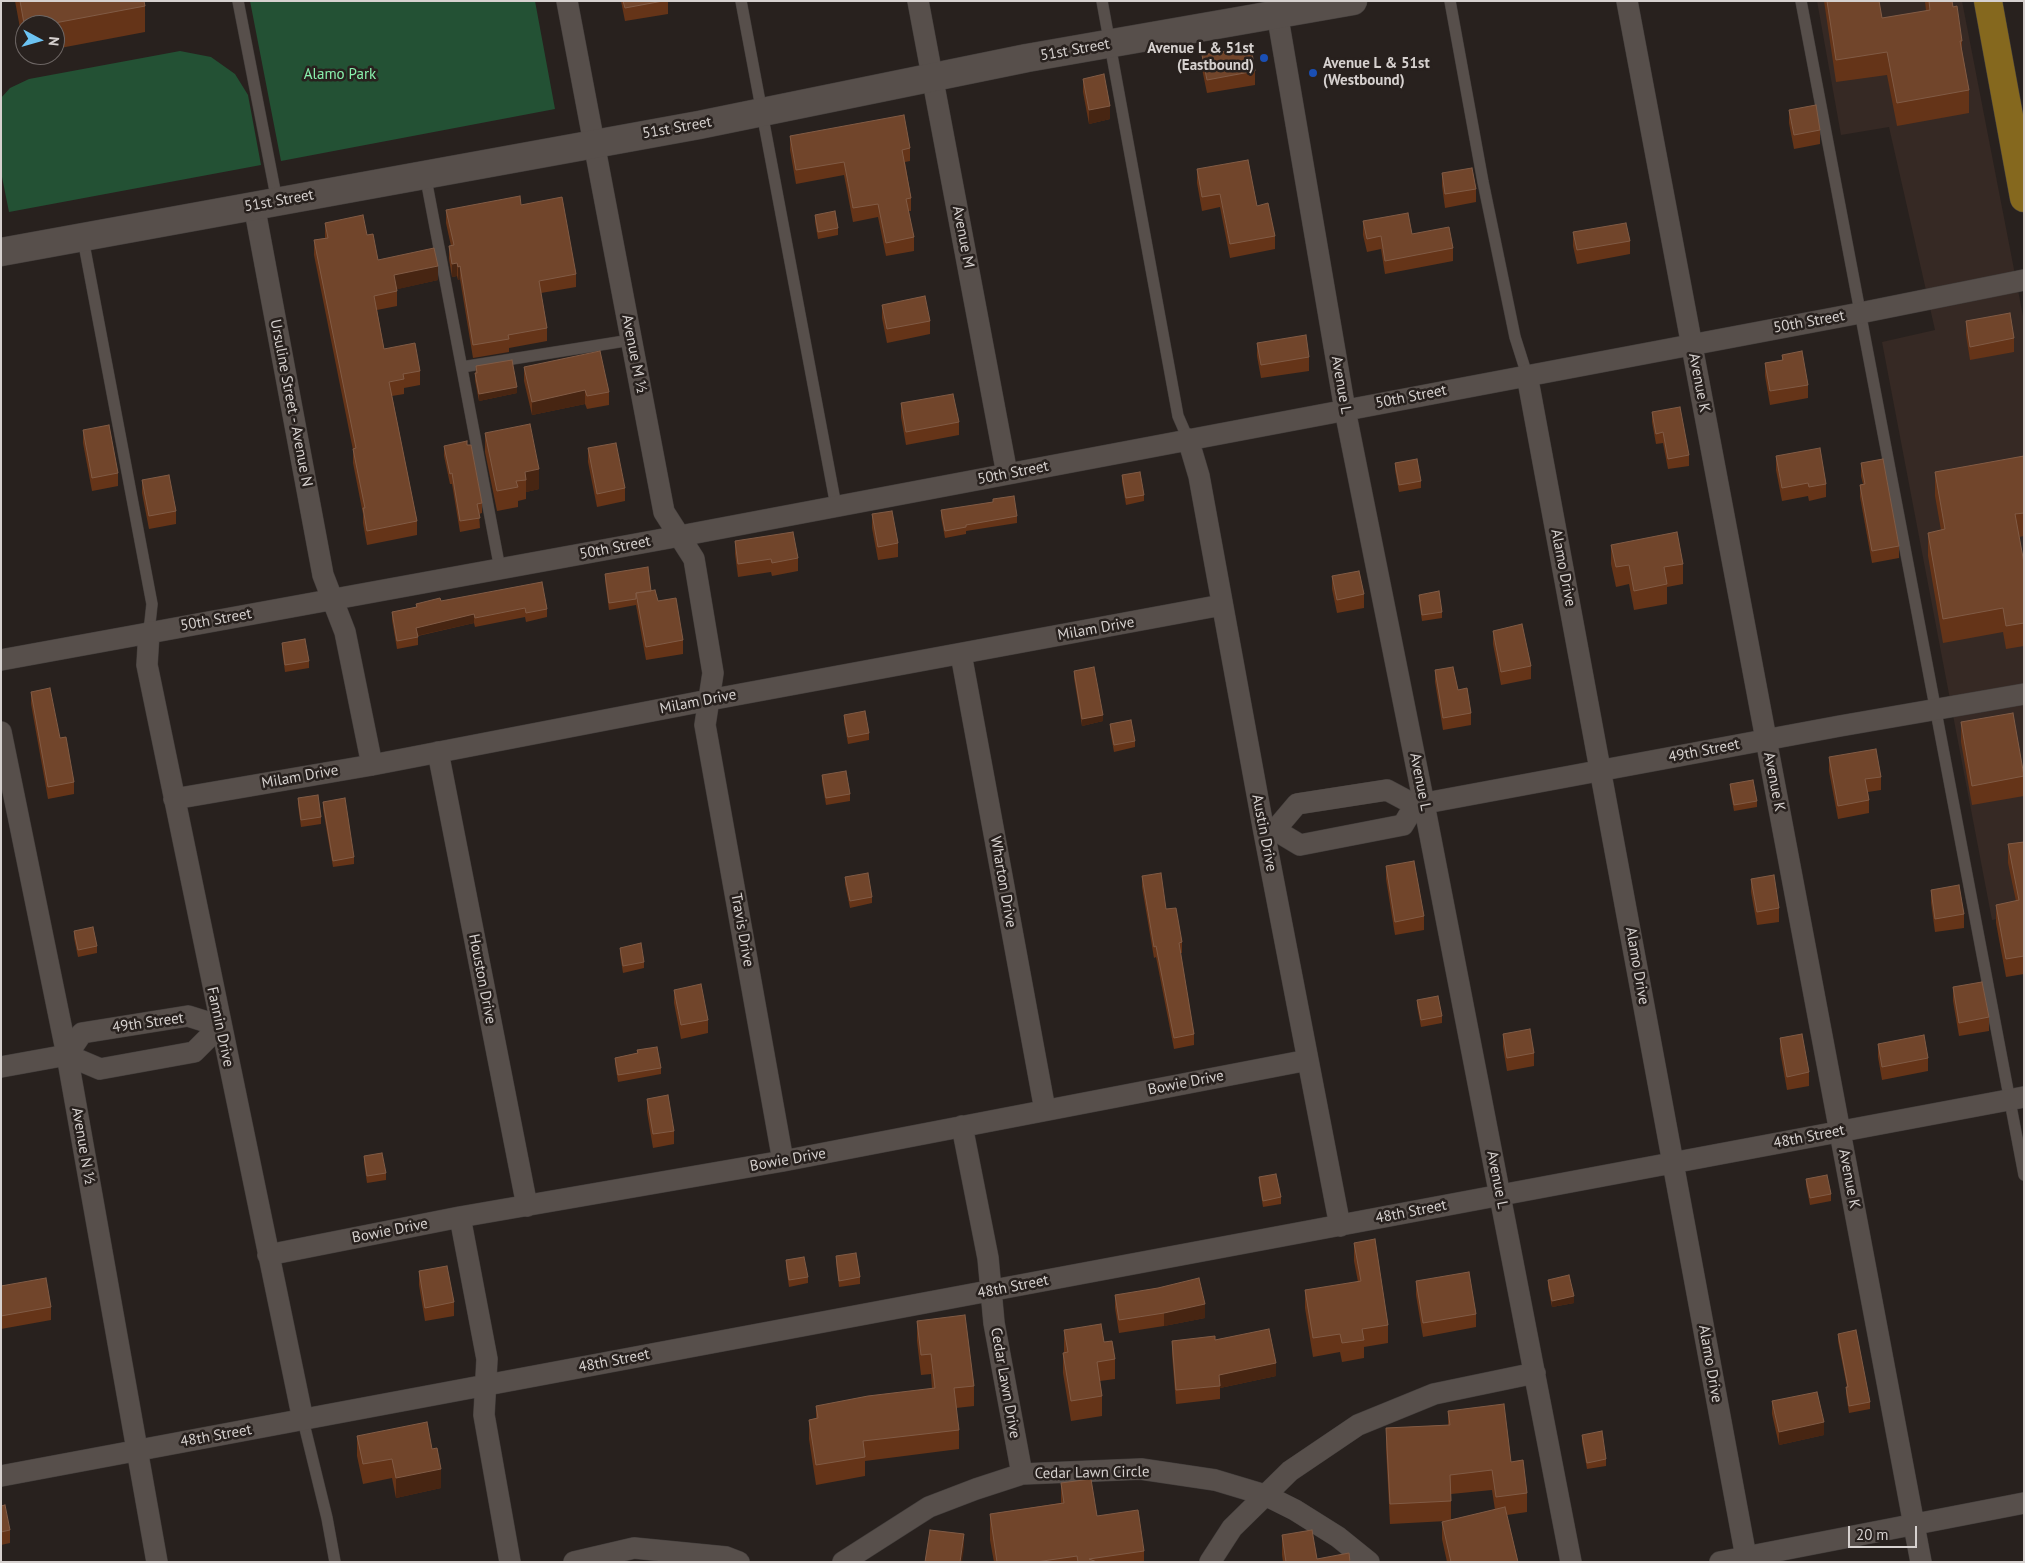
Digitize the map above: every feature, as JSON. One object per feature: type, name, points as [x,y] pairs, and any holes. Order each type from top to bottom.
[{"type":"main road","points":[[1988,1],[2024,198]]},
{"type":"street","name":"Avenue M ½","points":[[567,1],[664,512],[694,559],[713,673],[709,700]]},
{"type":"street","name":"Avenue M","points":[[918,1],[1007,474]]},
{"type":"street","name":"51st Street","points":[[1,252],[762,112],[1276,8],[1353,1]]},
{"type":"street","name":"Avenue K","points":[[1627,1],[1921,1562]]},
{"type":"street","name":"Avenue L","points":[[1276,8],[1345,410],[1419,804],[1500,1195],[1571,1562]]},
{"type":"street","name":"Ursuline Street - Avenue N","points":[[266,203],[323,575],[332,599]]},
{"type":"street","name":"50th Street","points":[[1,660],[680,536],[1860,313],[2024,280]]},
{"type":"street","name":"Alamo Drive","points":[[1527,375],[1746,1559]]},
{"type":"street","name":"Austin Drive","points":[[1188,439],[1199,476],[1222,605],[1270,831],[1308,1060],[1340,1226]]},
{"type":"street","points":[[332,599],[346,632],[372,765]]},
{"type":"street","name":"Milam Drive","points":[[174,799],[372,765],[709,700],[1222,605]]},
{"type":"street","name":"Fannin Drive","points":[[149,632],[147,665],[220,1026],[303,1420]]},
{"type":"street","name":"Wharton Drive","points":[[961,654],[1045,1110]]},
{"type":"street","name":"49th Street","points":[[1419,804],[2024,694]]},
{"type":"street","name":"Travis Drive","points":[[709,700],[705,725],[783,1161]]},
{"type":"street","name":"Avenue N ½","points":[[1,732],[67,1055],[157,1562]]},
{"type":"street","name":"Houston Drive","points":[[438,752],[527,1206]]},
{"type":"street","points":[[1387,790],[1419,804],[1402,825],[1300,845],[1270,831],[1297,804],[1387,790]]},
{"type":"street","name":"49th Street","points":[[67,1055],[82,1033],[188,1016],[220,1026]]},
{"type":"street","points":[[1,1067],[67,1055],[100,1069],[194,1052],[220,1026]]},
{"type":"street","name":"Bowie Drive","points":[[268,1255],[460,1217],[783,1161],[1308,1060]]},
{"type":"street","name":"48th Street","points":[[1,1476],[2017,1098]]},
{"type":"street","points":[[962,1126],[988,1258],[992,1291]]},
{"type":"street","points":[[460,1217],[486,1353],[484,1415],[510,1562]]},
{"type":"street","name":"Cedar Lawn Drive","points":[[992,1291],[994,1324],[1022,1474]]},
{"type":"street","points":[[1210,1562],[1232,1528],[1264,1495],[1290,1471],[1358,1425],[1434,1394],[1535,1373]]},
{"type":"street","name":"Cedar Lawn Circle","points":[[843,1562],[929,1507],[1022,1474],[1141,1469],[1215,1480],[1264,1495],[1295,1510],[1338,1537],[1369,1562]]},
{"type":"street","points":[[1720,1562],[1746,1559],[2024,1503]]},
{"type":"street","points":[[574,1562],[634,1548],[726,1557],[739,1562]]},
{"type":"lane","points":[[238,1],[266,203]]},
{"type":"lane","points":[[741,1],[836,506]]},
{"type":"lane","points":[[1102,1],[1178,416],[1188,439]]},
{"type":"lane","points":[[1450,1],[1487,202],[1515,337],[1527,375]]},
{"type":"lane","points":[[1801,1],[1936,710],[2017,1098],[2024,1175]]},
{"type":"lane","points":[[425,174],[500,569]]},
{"type":"lane","points":[[83,238],[152,604],[149,632]]},
{"type":"lane","points":[[462,367],[631,340]]},
{"type":"lane","points":[[303,1420],[327,1518],[335,1562]]},
{"type":"shaded area","points":[[1817,1],[1962,1],[2024,321],[2024,914],[1992,920],[1882,342],[1935,330],[1889,127],[1841,135]]},
{"type":"green space","name":"Alamo Park","points":[[250,1],[535,1],[555,109],[281,161]]},
{"type":"green space","points":[[180,51],[211,57],[235,74],[248,95],[261,165],[9,212],[1,172],[1,98],[10,88],[29,79]]},
{"type":"building","points":[[20,1],[144,1],[145,6],[65,21],[65,15],[22,15]]},
{"type":"building","points":[[623,1],[663,1],[625,8]]},
{"type":"building","points":[[1827,1],[1879,1],[1882,18],[1930,10],[1929,1],[1952,1],[1953,7],[1957,6],[1962,41],[1960,41],[1969,90],[1897,103],[1887,52],[1836,60]]},
{"type":"building","points":[[1251,47],[1255,71],[1207,80],[1202,55]]},
{"type":"building","points":[[1104,74],[1110,106],[1089,110],[1083,79]]},
{"type":"building","points":[[1816,105],[1820,130],[1794,135],[1789,110]]},
{"type":"building","points":[[904,115],[910,148],[902,150],[911,198],[906,199],[914,237],[886,243],[878,204],[853,208],[844,162],[796,170],[790,136]]},
{"type":"building","points":[[1248,160],[1257,206],[1268,203],[1275,236],[1230,244],[1220,194],[1202,197],[1197,169]]},
{"type":"building","points":[[1472,168],[1476,189],[1445,194],[1442,173]]},
{"type":"building","points":[[520,196],[521,205],[562,197],[576,274],[539,281],[547,328],[508,335],[509,339],[473,345],[460,266],[458,267],[457,263],[452,264],[449,246],[454,245],[446,210]]},
{"type":"building","points":[[835,211],[838,228],[818,232],[815,215]]},
{"type":"building","points":[[1408,213],[1412,234],[1449,227],[1453,248],[1385,261],[1381,236],[1367,239],[1363,221]]},
{"type":"building","points":[[363,215],[367,235],[373,234],[378,260],[434,248],[438,266],[394,275],[397,291],[374,296],[384,349],[415,343],[420,371],[403,374],[404,379],[389,382],[417,521],[367,531],[363,508],[365,508],[353,449],[356,448],[314,240],[328,238],[325,223]]},
{"type":"building","points":[[1626,223],[1630,241],[1577,250],[1573,232]]},
{"type":"building","points":[[925,296],[930,321],[887,329],[882,305]]},
{"type":"building","points":[[2010,313],[2014,338],[1970,347],[1966,321]]},
{"type":"building","points":[[1306,335],[1309,357],[1261,365],[1257,343]]},
{"type":"building","points":[[600,351],[609,392],[587,396],[585,390],[532,402],[524,367]]},
{"type":"building","points":[[1802,351],[1808,385],[1770,391],[1765,363],[1783,360],[1782,355]]},
{"type":"building","points":[[512,360],[517,387],[479,394],[475,373],[477,373],[476,366]]},
{"type":"building","points":[[953,394],[959,422],[906,432],[901,403]]},
{"type":"building","points":[[1680,407],[1689,455],[1668,459],[1663,432],[1656,434],[1652,412]]},
{"type":"building","points":[[530,424],[539,469],[525,472],[526,480],[516,481],[518,487],[497,491],[485,433]]},
{"type":"building","points":[[109,425],[118,473],[92,478],[83,430]]},
{"type":"building","points":[[467,441],[467,445],[471,445],[482,503],[477,504],[480,518],[460,521],[452,473],[450,474],[444,446]]},
{"type":"building","points":[[616,443],[625,488],[597,494],[588,448]]},
{"type":"building","points":[[1820,448],[1826,484],[1809,487],[1808,483],[1782,488],[1776,456]]},
{"type":"building","points":[[2024,456],[2024,513],[2015,514],[2024,563],[2024,623],[2006,626],[2003,608],[1943,619],[1928,533],[1945,529],[1935,472]]},
{"type":"building","points":[[1417,459],[1421,481],[1399,485],[1395,463]]},
{"type":"building","points":[[1883,459],[1899,546],[1872,551],[1860,485],[1865,484],[1861,463]]},
{"type":"building","points":[[1140,472],[1144,495],[1126,498],[1122,475]]},
{"type":"building","points":[[169,475],[176,511],[149,516],[142,480]]},
{"type":"building","points":[[1014,496],[1017,516],[966,525],[966,527],[945,531],[941,510],[993,502],[993,499]]},
{"type":"building","points":[[892,511],[898,543],[878,547],[872,514]]},
{"type":"building","points":[[793,532],[798,558],[772,563],[771,559],[738,564],[735,541]]},
{"type":"building","points":[[1677,532],[1683,564],[1664,567],[1667,584],[1634,591],[1629,565],[1616,567],[1611,545]]},
{"type":"building","points":[[648,567],[651,591],[636,593],[636,599],[609,603],[605,574]]},
{"type":"building","points":[[1359,571],[1364,594],[1337,600],[1332,576]]},
{"type":"building","points":[[542,582],[547,609],[526,613],[525,608],[475,618],[474,614],[416,628],[418,637],[397,641],[392,612],[417,607],[416,604],[440,598],[441,601]]},
{"type":"building","points":[[655,590],[658,601],[676,598],[683,640],[646,647],[636,593]]},
{"type":"building","points":[[1439,591],[1442,612],[1422,615],[1419,595]]},
{"type":"building","points":[[1522,624],[1531,666],[1501,672],[1493,631]]},
{"type":"building","points":[[305,639],[309,661],[285,665],[282,643]]},
{"type":"building","points":[[1094,667],[1103,715],[1082,719],[1074,671]]},
{"type":"building","points":[[1453,667],[1458,690],[1467,688],[1471,713],[1443,718],[1435,670]]},
{"type":"building","points":[[50,688],[60,738],[66,737],[74,782],[48,787],[31,692]]},
{"type":"building","points":[[865,711],[869,733],[848,737],[844,715]]},
{"type":"building","points":[[2013,713],[2024,776],[1972,786],[1961,722]]},
{"type":"building","points":[[1131,720],[1135,741],[1114,745],[1110,724]]},
{"type":"building","points":[[1876,749],[1881,777],[1865,779],[1869,800],[1838,806],[1829,757]]},
{"type":"building","points":[[846,771],[850,794],[826,798],[822,775]]},
{"type":"building","points":[[1753,780],[1757,801],[1734,805],[1730,784]]},
{"type":"building","points":[[318,795],[321,817],[301,820],[298,798]]},
{"type":"building","points":[[345,798],[354,857],[333,861],[323,802]]},
{"type":"building","points":[[2024,842],[2024,956],[2006,959],[1996,905],[2019,900],[2008,844]]},
{"type":"building","points":[[1414,861],[1424,916],[1395,922],[1386,866]]},
{"type":"building","points":[[868,873],[872,897],[850,901],[845,877]]},
{"type":"building","points":[[1161,873],[1166,909],[1176,908],[1182,942],[1179,943],[1194,1034],[1174,1038],[1156,946],[1154,947],[1142,876]]},
{"type":"building","points":[[1774,875],[1779,908],[1757,912],[1751,879]]},
{"type":"building","points":[[1959,885],[1964,914],[1935,919],[1931,890]]},
{"type":"building","points":[[93,927],[97,946],[78,950],[74,931]]},
{"type":"building","points":[[641,943],[644,962],[623,966],[620,948]]},
{"type":"building","points":[[1982,982],[1989,1017],[1959,1023],[1953,987]]},
{"type":"building","points":[[701,984],[708,1020],[681,1025],[674,990]]},
{"type":"building","points":[[1438,996],[1442,1016],[1421,1020],[1417,1000]]},
{"type":"building","points":[[1530,1029],[1534,1053],[1507,1058],[1503,1034]]},
{"type":"building","points":[[1802,1034],[1809,1072],[1787,1077],[1780,1038]]},
{"type":"building","points":[[1924,1035],[1928,1058],[1882,1067],[1878,1044]]},
{"type":"building","points":[[657,1047],[661,1068],[618,1075],[615,1058],[638,1053],[637,1050]]},
{"type":"building","points":[[668,1095],[674,1131],[653,1134],[647,1099]]},
{"type":"building","points":[[382,1153],[386,1173],[367,1176],[364,1156]]},
{"type":"building","points":[[1276,1174],[1281,1197],[1263,1201],[1259,1177]]},
{"type":"building","points":[[1827,1175],[1831,1194],[1810,1198],[1806,1179]]},
{"type":"building","points":[[1375,1239],[1388,1325],[1362,1329],[1364,1340],[1342,1343],[1340,1334],[1313,1338],[1305,1290],[1361,1281],[1354,1243]]},
{"type":"building","points":[[856,1253],[860,1277],[839,1281],[836,1256]]},
{"type":"building","points":[[804,1257],[808,1277],[789,1280],[786,1260]]},
{"type":"building","points":[[447,1266],[454,1302],[425,1308],[419,1271]]},
{"type":"building","points":[[1469,1272],[1476,1314],[1423,1323],[1416,1281]]},
{"type":"building","points":[[1569,1275],[1574,1296],[1552,1301],[1548,1280]]},
{"type":"building","points":[[46,1278],[51,1307],[1,1316],[1,1286]]},
{"type":"building","points":[[1199,1278],[1205,1304],[1119,1320],[1115,1295],[1158,1288]]},
{"type":"building","points":[[965,1315],[974,1386],[954,1388],[959,1430],[863,1441],[865,1457],[816,1465],[809,1420],[818,1418],[816,1406],[868,1396],[935,1388],[931,1354],[921,1355],[917,1321]]},
{"type":"building","points":[[1101,1324],[1104,1342],[1112,1341],[1115,1359],[1097,1362],[1102,1396],[1071,1401],[1063,1353],[1068,1352],[1064,1330]]},
{"type":"building","points":[[1269,1329],[1276,1363],[1219,1375],[1220,1386],[1176,1390],[1172,1341],[1215,1336],[1215,1340]]},
{"type":"building","points":[[1856,1330],[1870,1402],[1849,1406],[1846,1387],[1848,1387],[1838,1334]]},
{"type":"building","points":[[1817,1392],[1824,1422],[1779,1432],[1772,1401]]},
{"type":"building","points":[[1504,1404],[1511,1462],[1523,1460],[1527,1493],[1496,1497],[1492,1470],[1450,1475],[1451,1501],[1390,1504],[1386,1428],[1450,1425],[1448,1411]]},
{"type":"building","points":[[427,1422],[432,1449],[437,1448],[441,1469],[396,1478],[392,1459],[363,1464],[357,1436]]},
{"type":"building","points":[[1602,1431],[1606,1459],[1587,1463],[1582,1435]]},
{"type":"building","points":[[1091,1479],[1097,1516],[1138,1510],[1144,1551],[1089,1559],[1097,1562],[1078,1562],[1077,1556],[1036,1562],[997,1562],[990,1514],[1064,1503],[1061,1483]]},
{"type":"building","points":[[5,1505],[10,1530],[1,1532],[1,1506]]},
{"type":"building","points":[[1505,1507],[1518,1562],[1451,1562],[1442,1522]]},
{"type":"building","points":[[930,1530],[964,1534],[960,1562],[925,1562]]},
{"type":"building","points":[[1312,1530],[1317,1559],[1349,1553],[1350,1562],[1286,1562],[1282,1535]]},
{"type":"place","name":"Avenue L & 51st (Eastbound)","points":[[1264,58]]},
{"type":"place","name":"Avenue L & 51st (Westbound)","points":[[1313,73]]}]
